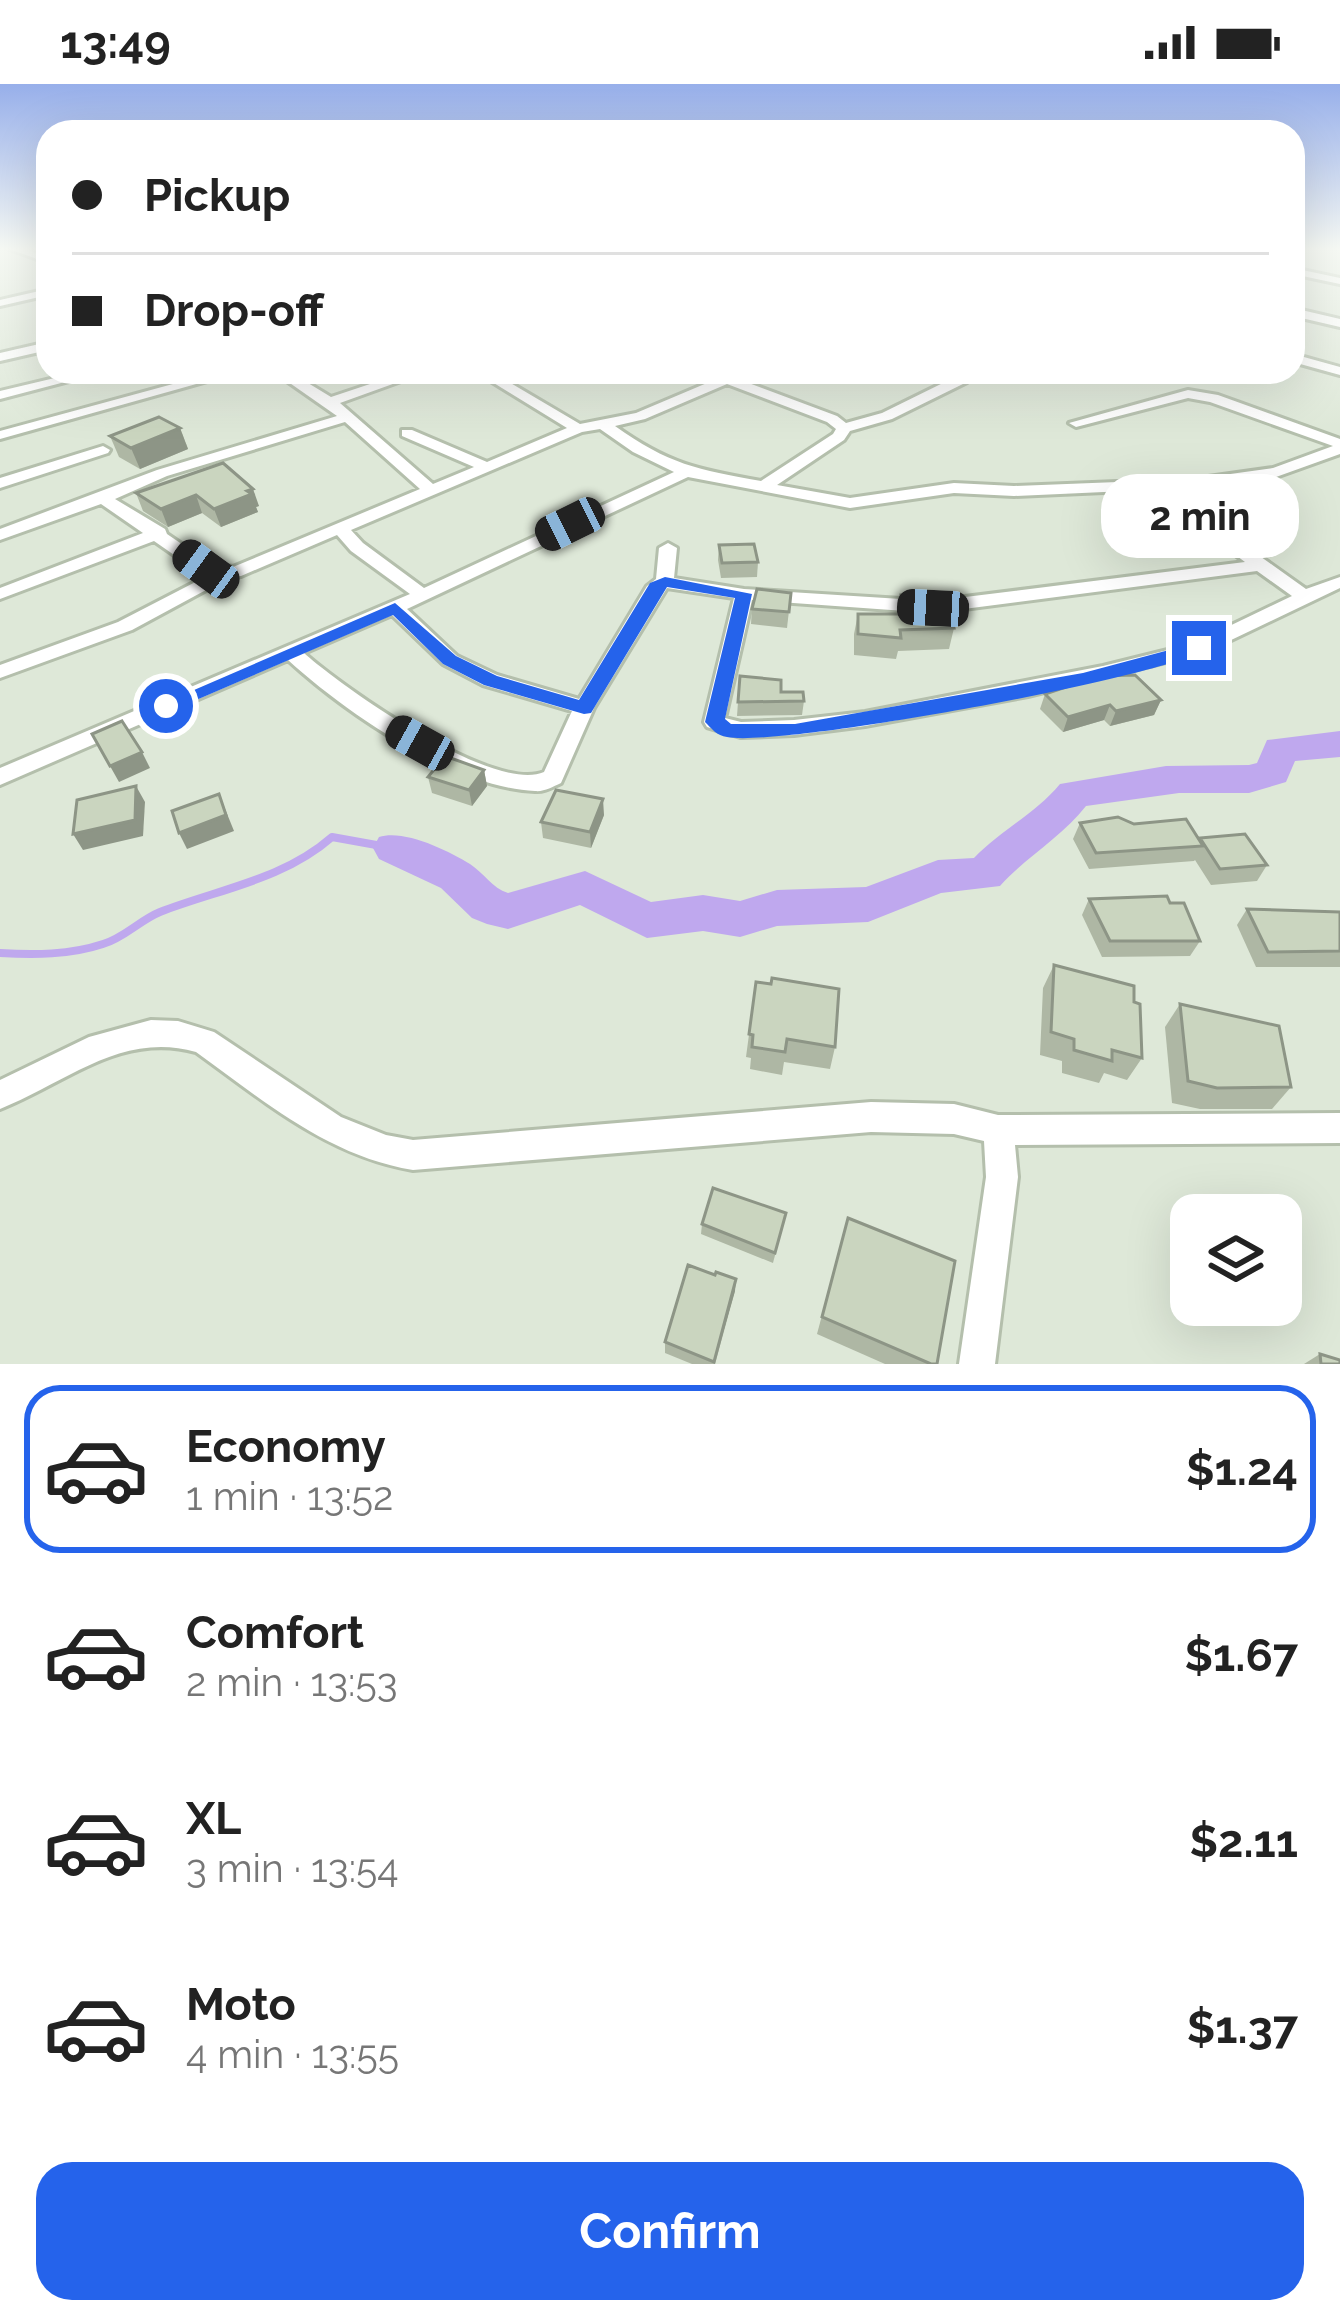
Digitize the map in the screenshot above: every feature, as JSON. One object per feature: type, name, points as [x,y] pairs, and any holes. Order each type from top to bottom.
[{"type":"street","points":[[1305,315],[1340,323]]},
{"type":"street","points":[[1,356],[36,349]]},
{"type":"street","points":[[1305,361],[1340,371]]},
{"type":"street","points":[[0,395],[46,384]]},
{"type":"street","points":[[0,435],[188,384]]},
{"type":"street","points":[[301,384],[330,402],[429,489]]},
{"type":"street","points":[[330,402],[383,384]]},
{"type":"street","points":[[503,384],[578,429]]},
{"type":"street","points":[[0,672],[125,626],[223,574],[429,489],[578,429],[640,416],[714,384]]},
{"type":"street","points":[[739,384],[832,419],[844,428]]},
{"type":"street","points":[[766,485],[839,437],[844,428],[887,416],[952,384]]},
{"type":"street","points":[[1076,423],[1188,394],[1340,446]]},
{"type":"street","points":[[0,535],[162,473],[344,418]]},
{"type":"street","points":[[602,423],[638,449],[686,472],[850,503],[954,488],[1014,491],[1152,486],[1276,472],[1340,446]]},
{"type":"street","points":[[407,433],[487,467]]},
{"type":"street","points":[[0,483],[103,450]]},
{"type":"street","points":[[0,777],[395,608],[686,472]]},
{"type":"street","points":[[1152,486],[1303,596]]},
{"type":"street","points":[[104,498],[206,569],[223,574]]},
{"type":"street","points":[[339,527],[357,547],[423,595]]},
{"type":"street","points":[[0,594],[158,533]]},
{"type":"street","points":[[665,582],[668,548]]},
{"type":"street","points":[[291,652],[357,708],[404,734],[528,783],[553,777],[584,708],[656,586],[665,582],[744,594],[933,608],[1261,565]]},
{"type":"street","points":[[744,594],[715,722],[727,731],[795,731],[1083,679],[1199,648],[1340,582]]},
{"type":"street","points":[[395,608],[450,660],[490,680],[584,708]]},
{"type":"street","points":[[0,1095],[118,1038],[181,1032],[204,1041],[349,1138],[381,1154],[871,1117],[954,1119],[998,1130],[1340,1128]]},
{"type":"street","points":[[977,1364],[1002,1177],[998,1130]]},
{"type":"shaded area","points":[[0,308],[36,308],[36,384],[1305,384],[1305,308],[1340,308],[1340,1364],[0,1364]]},
{"type":"building","points":[[159,417],[180,428],[131,448],[110,436]]},
{"type":"building","points":[[223,463],[253,489],[247,491],[252,494],[214,509],[196,495],[161,509],[136,493]]},
{"type":"building","points":[[754,544],[758,562],[722,563],[719,545]]},
{"type":"building","points":[[757,589],[791,593],[789,612],[752,609]]},
{"type":"building","points":[[901,595],[946,596],[954,628],[900,630],[901,638],[858,634],[858,614],[902,614]]},
{"type":"building","points":[[1135,675],[1161,700],[1116,711],[1110,705],[1068,717],[1045,694],[1099,676]]},
{"type":"building","points":[[740,676],[781,680],[781,692],[803,692],[804,701],[738,702]]},
{"type":"building","points":[[122,721],[142,752],[110,766],[92,734]]},
{"type":"building","points":[[445,756],[484,770],[469,790],[428,777]]},
{"type":"building","points":[[136,786],[135,820],[73,834],[77,800]]},
{"type":"building","points":[[556,790],[603,799],[590,832],[541,822]]},
{"type":"building","points":[[219,794],[226,815],[179,833],[172,811]]},
{"type":"building","points":[[1118,817],[1134,824],[1186,819],[1203,846],[1096,853],[1080,823]]},
{"type":"building","points":[[1245,834],[1267,865],[1220,869],[1200,838]]},
{"type":"building","points":[[1167,896],[1170,903],[1184,903],[1200,941],[1110,941],[1089,899]]},
{"type":"building","points":[[1247,909],[1340,912],[1340,951],[1268,952]]},
{"type":"building","points":[[1054,965],[1134,986],[1134,1002],[1140,1004],[1142,1058],[1112,1050],[1112,1061],[1074,1050],[1074,1039],[1051,1032]]},
{"type":"building","points":[[772,978],[839,989],[835,1047],[787,1039],[785,1052],[752,1047],[753,1035],[749,1034],[756,982],[771,984]]},
{"type":"building","points":[[1180,1004],[1279,1026],[1291,1087],[1217,1088],[1188,1081]]},
{"type":"building","points":[[713,1188],[786,1213],[775,1253],[702,1224]]},
{"type":"building","points":[[848,1218],[955,1261],[937,1364],[822,1317]]},
{"type":"building","points":[[688,1265],[736,1279],[714,1362],[665,1342]]},
{"type":"building","points":[[1320,1354],[1340,1360],[1340,1364],[1321,1364]]},
{"type":"waterway","points":[[393,848],[456,876],[487,906],[508,911],[569,889],[585,888],[647,920],[703,913],[740,919],[777,908],[868,904],[938,877],[985,874],[1010,847],[1056,816],[1074,794],[1179,779],[1249,779],[1273,772],[1280,749],[1340,744]]},
{"type":"waterway","points":[[0,953],[52,953],[103,944],[160,912],[272,874],[332,837],[393,848]]},
{"type":"route","points":[[166,706],[395,608],[450,660],[490,680],[584,708],[656,586],[665,582],[744,594],[715,722],[727,731],[795,731],[1083,679],[1199,648]]}]
